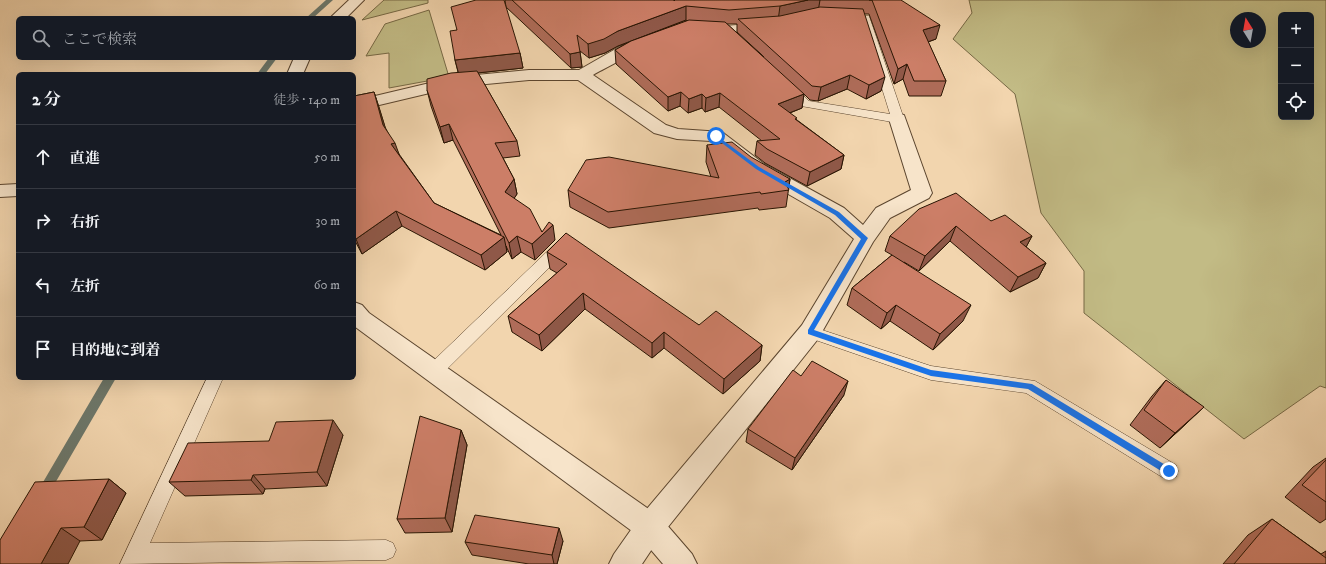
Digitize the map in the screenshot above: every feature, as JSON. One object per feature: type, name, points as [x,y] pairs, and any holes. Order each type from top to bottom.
[{"type":"street","points":[[338,16],[357,0]]},
{"type":"street","points":[[356,106],[455,82],[522,76],[582,75],[625,50],[659,37]]},
{"type":"street","points":[[295,72],[301,60]]},
{"type":"street","points":[[582,75],[660,129],[677,134],[716,136],[758,168],[837,214],[864,238]]},
{"type":"street","points":[[624,564],[650,527],[810,332],[864,238],[883,213],[922,193],[898,118]]},
{"type":"street","points":[[0,191],[16,190]]},
{"type":"street","points":[[356,313],[361,319],[650,527],[682,564]]},
{"type":"lane","points":[[818,16],[865,18],[898,118],[805,104],[717,29],[778,25],[818,16]]},
{"type":"lane","points":[[434,372],[567,240]]},
{"type":"lane","points":[[810,332],[931,373],[1030,386],[1169,471]]},
{"type":"lane","points":[[214,380],[133,558],[386,550]]},
{"type":"shaded area","points":[[384,0],[428,0],[428,3],[362,20]]},
{"type":"shaded area","points":[[969,0],[1326,0],[1326,388],[1320,386],[1244,439],[1084,313],[1084,271],[1041,213],[1015,94],[953,39],[972,13]]},
{"type":"shaded area","points":[[429,10],[449,77],[389,88],[389,53],[366,56],[385,24]]},
{"type":"building","points":[[476,0],[504,0],[520,53],[455,60],[450,31],[457,30],[451,7]]},
{"type":"building","points":[[512,0],[808,0],[780,6],[729,10],[686,6],[618,31],[604,39],[588,44],[577,35],[580,52],[570,54]]},
{"type":"building","points":[[872,0],[901,0],[940,25],[923,30],[946,81],[914,81],[907,64],[898,69]]},
{"type":"building","points":[[820,7],[863,9],[885,77],[869,85],[850,75],[821,87],[812,86],[738,19],[780,16]]},
{"type":"building","points":[[689,20],[725,22],[804,94],[778,104],[797,118],[795,119],[844,155],[810,172],[767,149],[757,141],[780,139],[720,93],[706,98],[702,94],[689,99],[681,92],[668,97],[615,50],[631,41]]},
{"type":"building","points":[[477,71],[517,141],[495,143],[514,179],[505,192],[530,209],[542,232],[549,222],[553,225],[532,244],[517,236],[509,243],[449,124],[440,127],[427,90],[427,79],[451,73]]},
{"type":"building","points":[[374,92],[383,125],[395,143],[391,144],[434,203],[504,237],[481,255],[396,211],[356,239],[356,96]]},
{"type":"building","points":[[732,142],[751,157],[790,179],[785,182],[789,190],[761,194],[760,192],[608,212],[568,190],[586,160],[609,157],[719,178],[707,145]]},
{"type":"building","points":[[956,193],[991,221],[1005,215],[1032,236],[1020,242],[1046,263],[1018,277],[956,226],[925,256],[890,236],[919,209]]},
{"type":"building","points":[[566,233],[699,325],[716,311],[762,345],[724,379],[664,332],[652,343],[583,293],[539,335],[508,316],[567,264],[547,252]]},
{"type":"building","points":[[892,255],[971,305],[940,334],[896,305],[887,313],[852,288]]},
{"type":"building","points":[[812,361],[848,381],[795,458],[748,429],[793,370],[801,376]]},
{"type":"building","points":[[1166,380],[1204,407],[1175,433],[1144,410]]},
{"type":"building","points":[[420,416],[461,430],[445,518],[397,519]]},
{"type":"building","points":[[333,420],[317,472],[253,475],[251,480],[169,482],[188,443],[269,441],[276,422]]},
{"type":"building","points":[[1326,460],[1326,502],[1302,485]]},
{"type":"building","points":[[109,479],[84,527],[61,528],[41,564],[0,564],[0,540],[35,482]]},
{"type":"building","points":[[475,515],[559,528],[552,555],[465,542]]},
{"type":"building","points":[[1272,519],[1326,558],[1326,564],[1234,564]]},
{"type":"waterway","points":[[311,16],[330,0]]},
{"type":"waterway","points":[[262,72],[272,60]]},
{"type":"waterway","points":[[43,493],[109,380]]},
{"type":"route","points":[[716,136],[758,168],[837,214],[864,238],[810,332],[931,373],[1030,386],[1169,471]]}]
